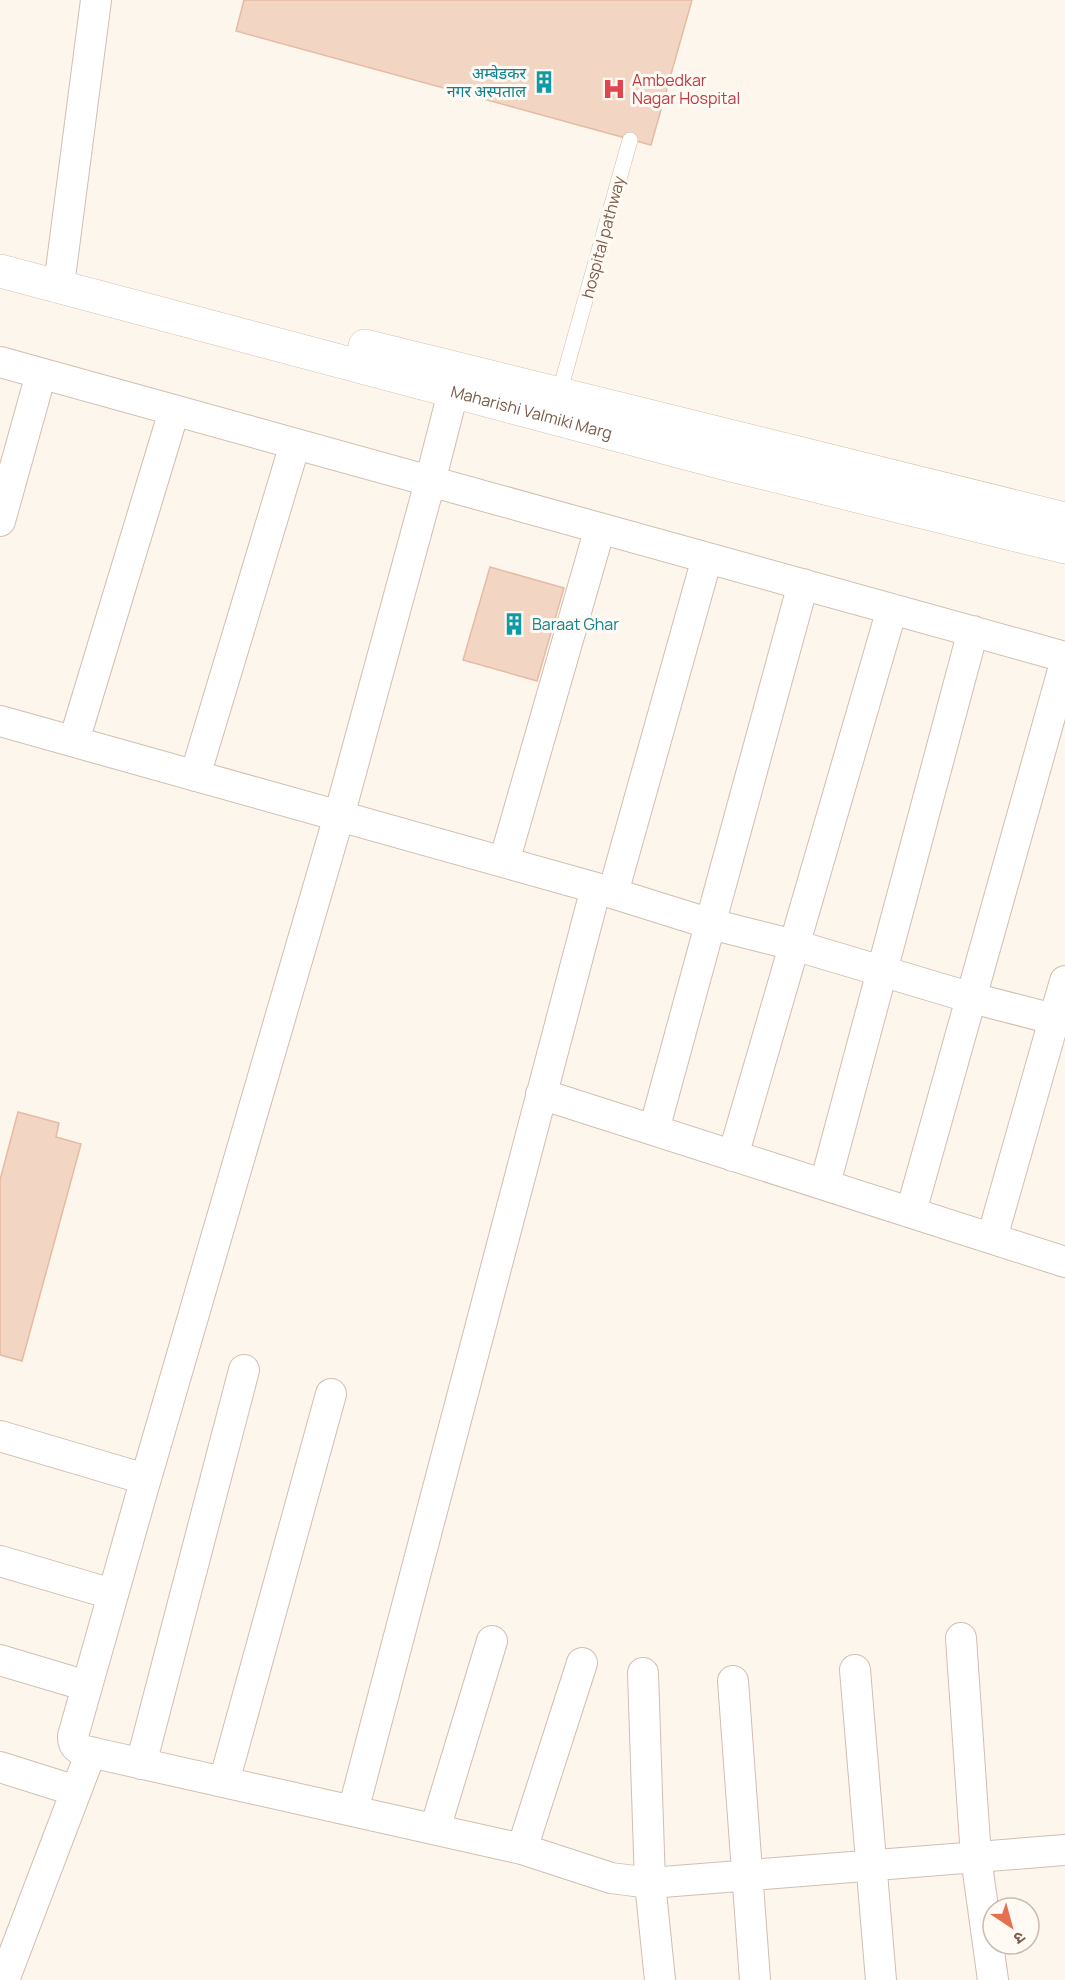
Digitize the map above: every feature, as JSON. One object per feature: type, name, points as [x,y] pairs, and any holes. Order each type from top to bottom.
[{"type":"street","points":[[61,270],[96,0]]},
{"type":"street","name":"Maharishi Valmiki Marg","points":[[0,253],[456,380],[730,465],[1065,547]]},
{"type":"street","name":"Maharishi Valmiki Marg","points":[[0,271],[456,380],[559,394],[1065,519]]},
{"type":"street","points":[[0,362],[1065,657]]},
{"type":"street","points":[[0,521],[41,374]]},
{"type":"street","points":[[456,380],[339,816],[112,1594],[73,1736],[75,1747],[141,1764],[522,1849],[611,1878],[650,1883],[1065,1850]]},
{"type":"street","points":[[74,741],[174,411]]},
{"type":"street","points":[[195,776],[295,444]]},
{"type":"street","points":[[504,862],[600,528]]},
{"type":"street","points":[[353,1811],[542,1094],[707,558]]},
{"type":"street","points":[[654,1130],[803,584]]},
{"type":"street","points":[[733,1156],[892,609]]},
{"type":"street","points":[[825,1185],[973,631]]},
{"type":"street","points":[[911,1212],[1065,663]]},
{"type":"street","points":[[0,721],[504,862],[972,998],[1060,1020]]},
{"type":"street","points":[[992,1238],[1060,1020],[1065,981]]},
{"type":"street","points":[[542,1094],[1065,1262]]},
{"type":"street","points":[[141,1764],[244,1370]]},
{"type":"street","points":[[224,1782],[331,1394]]},
{"type":"street","points":[[0,1436],[146,1479]]},
{"type":"street","points":[[0,1561],[112,1594]]},
{"type":"street","points":[[961,1638],[976,1857],[993,1980]]},
{"type":"street","points":[[435,1829],[492,1641]]},
{"type":"street","points":[[0,1660],[87,1686]]},
{"type":"street","points":[[522,1849],[582,1663]]},
{"type":"street","points":[[855,1670],[881,1980]]},
{"type":"street","points":[[643,1673],[650,1883],[660,1980]]},
{"type":"street","points":[[733,1681],[755,1980]]},
{"type":"street","points":[[4,1980],[91,1752]]},
{"type":"street","points":[[0,1767],[76,1791]]},
{"type":"lane","name":"hospital pathway","points":[[559,394],[630,140]]},
{"type":"building","name":"अम्बेडकर नगर अस्पताल","points":[[244,0],[692,0],[651,145],[236,31]]},
{"type":"building","name":"Baraat Ghar","points":[[490,567],[564,588],[537,681],[463,660]]},
{"type":"building","points":[[18,1112],[59,1123],[56,1137],[81,1144],[22,1361],[0,1355],[0,1180]]},
{"type":"place","name":"अम्बेडकर नगर अस्पताल","points":[[544,82]]},
{"type":"place","name":"Ambedkar Nagar Hospital","points":[[614,89]]},
{"type":"place","name":"Baraat Ghar","points":[[514,624]]}]
